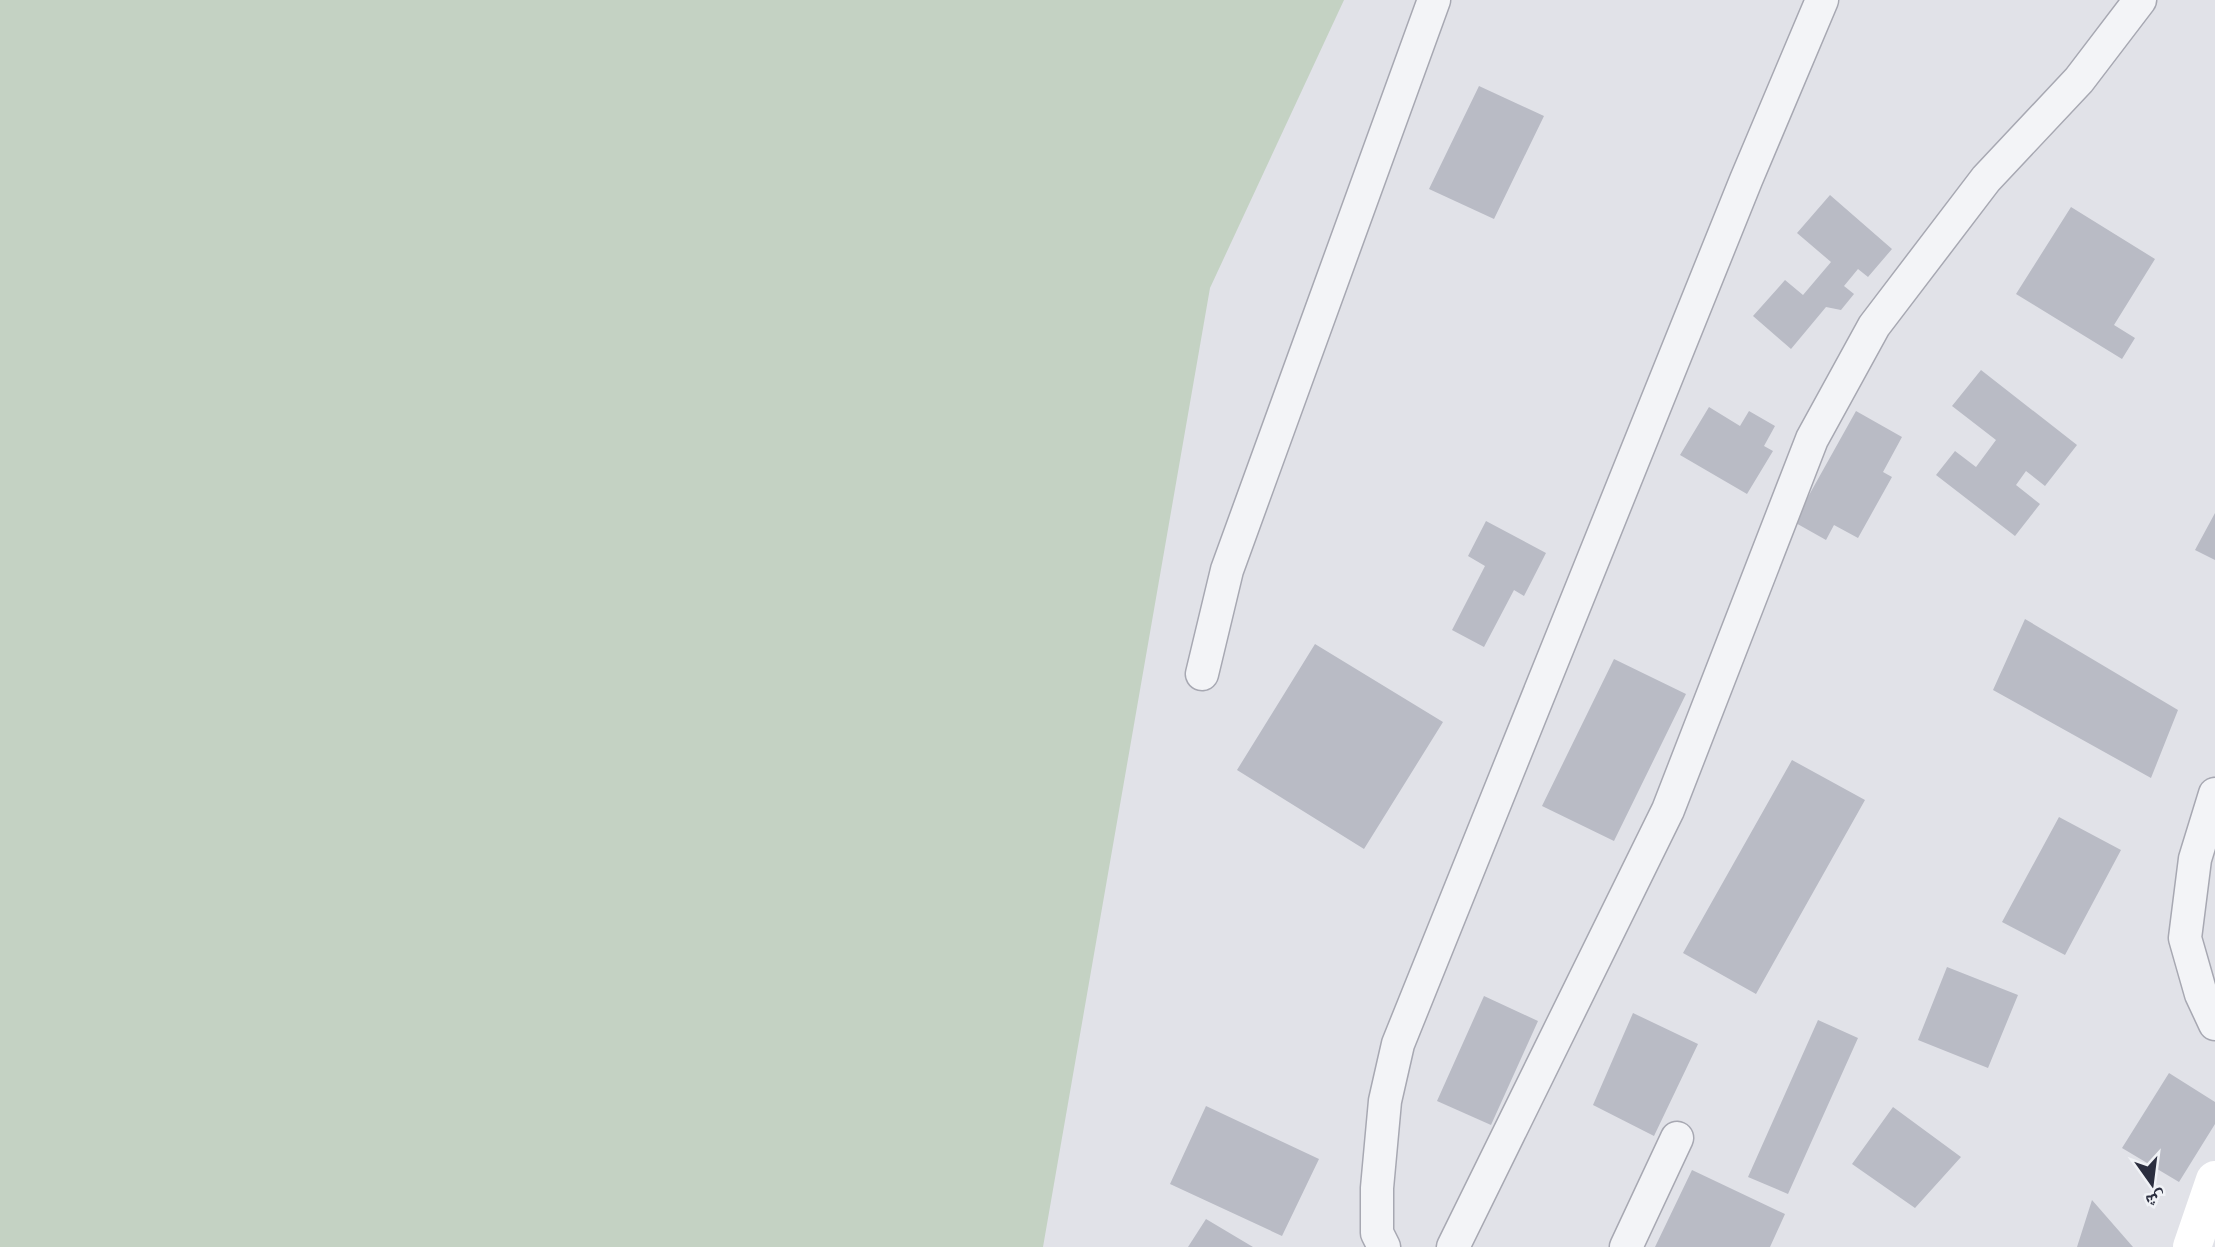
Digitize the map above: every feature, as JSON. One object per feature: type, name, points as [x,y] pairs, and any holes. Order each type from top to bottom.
[{"type":"street","points":[[1202,674],[1227,570],[1434,0]]},
{"type":"street","points":[[1384,1247],[1377,1233],[1377,1188],[1385,1101],[1398,1044],[1746,180],[1822,0]]},
{"type":"street","points":[[1453,1247],[1668,810],[1812,439],[1874,326],[1986,178],[2079,80],[2140,0]]},
{"type":"street","points":[[2215,794],[2195,859],[2185,938],[2201,994],[2215,1024]]},
{"type":"street","points":[[1626,1247],[1677,1138]]},
{"type":"street","points":[[2192,1247],[2215,1180]]},
{"type":"green space","points":[[0,0],[1344,0],[1210,288],[1043,1247],[0,1247]]},
{"type":"building","points":[[1479,86],[1544,116],[1494,219],[1429,189]]},
{"type":"building","points":[[1830,195],[1892,249],[1868,277],[1858,269],[1844,286],[1854,294],[1841,310],[1826,307],[1791,349],[1753,316],[1785,280],[1803,295],[1831,262],[1797,233]]},
{"type":"building","points":[[2071,207],[2155,259],[2114,325],[2135,338],[2122,359],[2016,294]]},
{"type":"building","points":[[1981,370],[2077,445],[2045,486],[2026,471],[2016,485],[2040,504],[2015,536],[1936,475],[1955,451],[1976,467],[1996,440],[1952,406]]},
{"type":"building","points":[[1709,407],[1740,426],[1749,411],[1775,426],[1764,446],[1773,451],[1747,494],[1680,455]]},
{"type":"building","points":[[1856,411],[1902,437],[1883,472],[1892,477],[1858,538],[1834,525],[1826,540],[1794,522]]},
{"type":"building","points":[[2215,513],[2215,560],[2195,550]]},
{"type":"building","points":[[1486,521],[1546,553],[1524,596],[1514,590],[1484,647],[1452,630],[1485,566],[1468,556]]},
{"type":"building","points":[[2025,619],[2178,710],[2151,778],[1993,690]]},
{"type":"building","points":[[1315,644],[1443,722],[1364,849],[1237,770]]},
{"type":"building","points":[[1614,659],[1686,694],[1614,841],[1542,806]]},
{"type":"building","points":[[1792,760],[1865,800],[1756,994],[1683,953]]},
{"type":"building","points":[[2059,817],[2121,850],[2065,955],[2002,922]]},
{"type":"building","points":[[1947,967],[2018,995],[1988,1068],[1918,1040]]},
{"type":"building","points":[[1484,996],[1538,1021],[1491,1125],[1437,1101]]},
{"type":"building","points":[[1633,1013],[1698,1044],[1654,1136],[1593,1105]]},
{"type":"building","points":[[1818,1020],[1858,1038],[1788,1194],[1748,1177]]},
{"type":"building","points":[[2169,1073],[2215,1102],[2215,1124],[2179,1182],[2122,1148]]},
{"type":"building","points":[[1206,1106],[1319,1159],[1282,1236],[1170,1184]]},
{"type":"building","points":[[1893,1107],[1961,1157],[1915,1208],[1852,1164]]},
{"type":"building","points":[[1692,1170],[1785,1214],[1770,1247],[1655,1247]]},
{"type":"building","points":[[2092,1200],[2133,1247],[2077,1247]]},
{"type":"building","points":[[1206,1219],[1253,1247],[1188,1247]]}]
